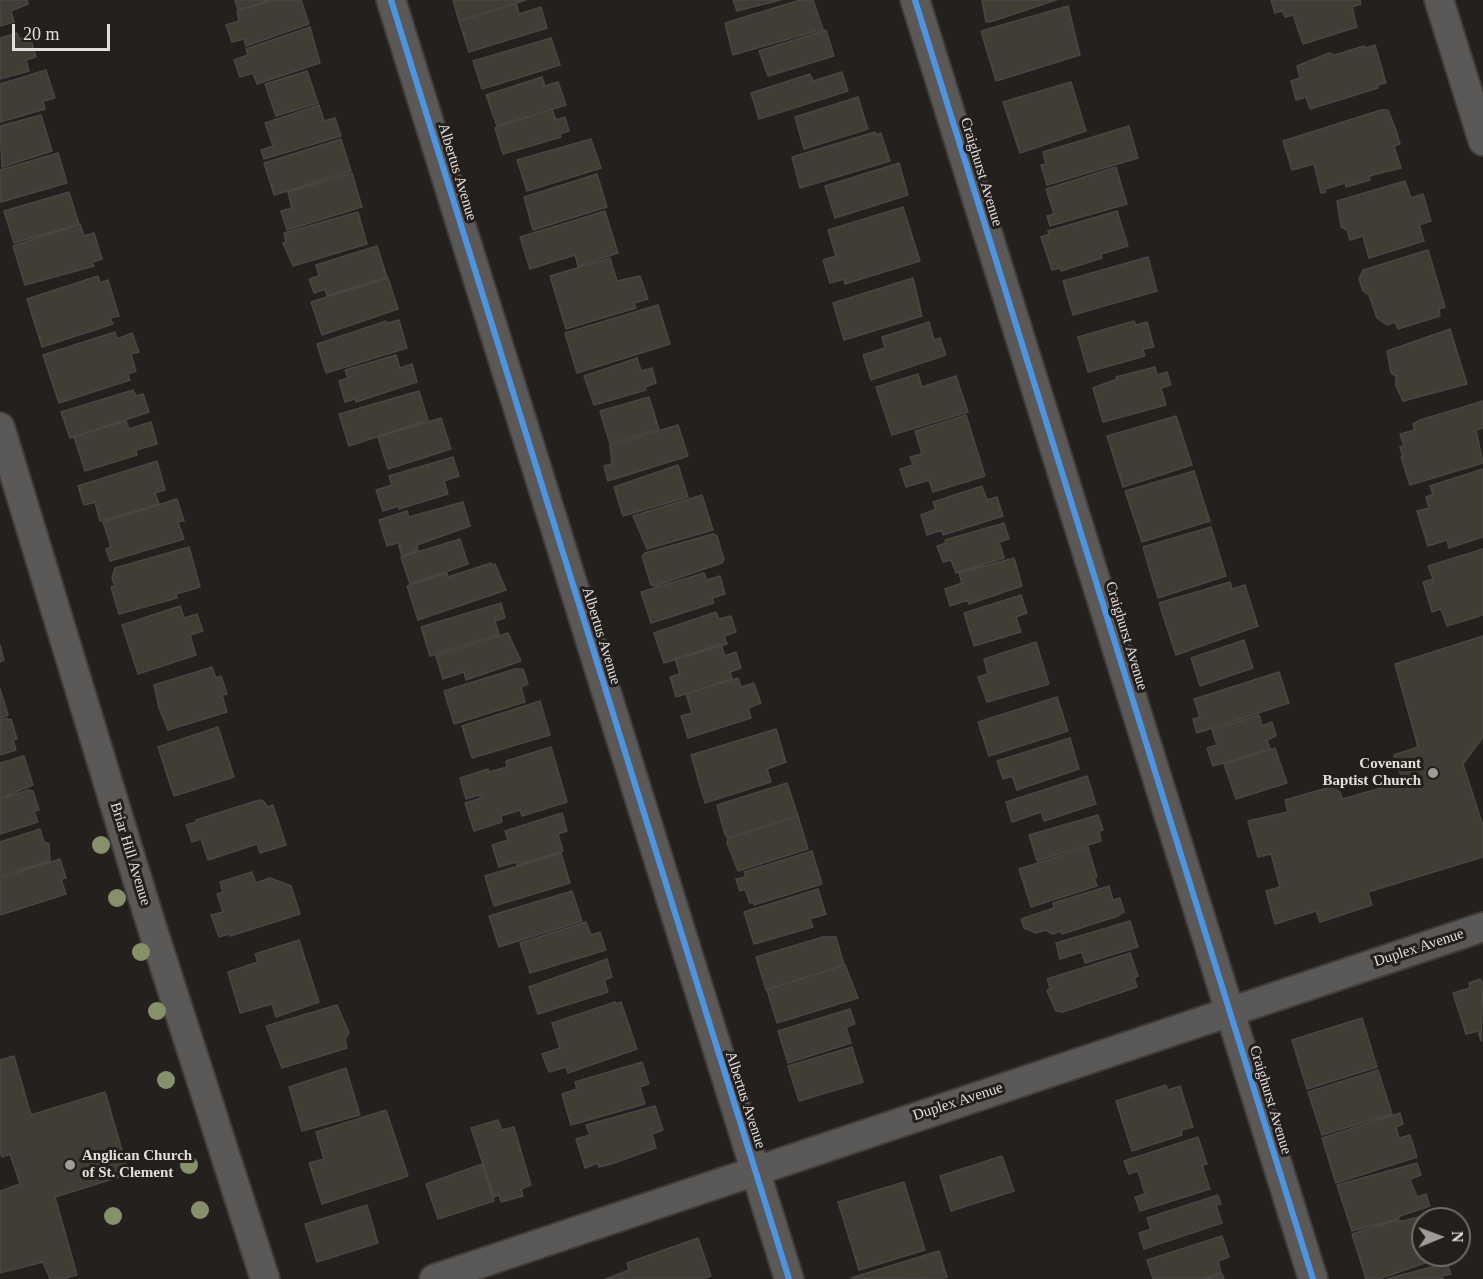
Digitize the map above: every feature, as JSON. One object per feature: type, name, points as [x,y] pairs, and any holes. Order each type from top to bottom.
[{"type":"street","name":"Albertus Avenue","points":[[391,0],[789,1279]]},
{"type":"street","name":"Craighurst Avenue","points":[[915,0],[1313,1279]]},
{"type":"street","points":[[1439,0],[1483,141]]},
{"type":"street","name":"Briar Hill Avenue","points":[[0,427],[150,921],[265,1279]]},
{"type":"street","name":"Duplex Avenue","points":[[434,1279],[1483,927]]},
{"type":"building","points":[[0,0],[27,0],[28,4],[11,11],[14,22],[0,26]]},
{"type":"building","points":[[235,0],[270,0],[238,10]]},
{"type":"building","points":[[272,0],[301,0],[309,24],[246,46],[244,39],[232,42],[226,25],[239,21],[237,11]]},
{"type":"building","points":[[453,0],[526,0],[459,21]]},
{"type":"building","points":[[733,0],[780,0],[737,11]]},
{"type":"building","points":[[800,0],[813,0],[823,29],[733,55],[725,23]]},
{"type":"building","points":[[982,0],[1056,0],[986,22]]},
{"type":"building","points":[[1271,0],[1360,0],[1361,4],[1352,7],[1357,27],[1303,44],[1293,15],[1285,17],[1282,11],[1275,13]]},
{"type":"building","points":[[516,3],[519,14],[541,7],[547,28],[469,52],[459,21]]},
{"type":"building","points":[[1068,6],[1080,55],[996,81],[981,31]]},
{"type":"building","points":[[310,27],[320,63],[257,84],[253,73],[240,77],[234,60],[248,55],[246,49]]},
{"type":"building","points":[[826,30],[834,56],[768,76],[759,51]]},
{"type":"building","points":[[17,33],[19,39],[30,36],[36,57],[26,60],[29,71],[0,79],[0,38]]},
{"type":"building","points":[[551,38],[560,65],[482,89],[473,61]]},
{"type":"building","points":[[1375,45],[1386,83],[1377,85],[1378,88],[1310,109],[1306,97],[1296,100],[1291,81],[1300,78],[1297,66],[1329,53],[1335,55]]},
{"type":"building","points":[[46,70],[55,98],[43,101],[45,109],[0,122],[0,84]]},
{"type":"building","points":[[307,71],[318,103],[276,116],[265,84]]},
{"type":"building","points":[[842,72],[848,91],[759,119],[751,93],[810,74],[813,81]]},
{"type":"building","points":[[542,77],[545,86],[558,82],[566,105],[497,126],[486,95]]},
{"type":"building","points":[[1071,82],[1086,131],[1020,153],[1003,102]]},
{"type":"building","points":[[858,97],[868,129],[804,149],[795,117]]},
{"type":"building","points":[[319,105],[324,121],[335,118],[341,136],[264,159],[261,150],[273,146],[265,123]]},
{"type":"building","points":[[552,109],[556,120],[565,117],[569,131],[560,134],[561,137],[503,154],[495,128]]},
{"type":"building","points":[[1381,110],[1388,110],[1396,130],[1400,144],[1394,146],[1401,168],[1369,176],[1370,180],[1346,187],[1345,183],[1325,189],[1326,192],[1321,193],[1314,164],[1292,170],[1283,141]]},
{"type":"building","points":[[41,115],[52,151],[2,167],[0,126]]},
{"type":"building","points":[[1129,126],[1138,158],[1047,185],[1041,165],[1046,164],[1043,152]]},
{"type":"building","points":[[875,132],[876,135],[881,133],[890,161],[800,188],[792,157]]},
{"type":"building","points":[[341,139],[351,171],[274,195],[264,163]]},
{"type":"building","points":[[591,139],[601,168],[527,191],[517,160]]},
{"type":"building","points":[[58,153],[67,183],[1,202],[0,170]]},
{"type":"building","points":[[899,163],[908,195],[835,218],[825,186]]},
{"type":"building","points":[[1116,167],[1127,204],[1050,226],[1047,216],[1054,214],[1046,189]]},
{"type":"building","points":[[352,173],[362,207],[287,230],[281,211],[292,208],[288,192]]},
{"type":"building","points":[[597,174],[607,207],[533,230],[524,197]]},
{"type":"building","points":[[1405,181],[1411,198],[1423,194],[1431,221],[1419,225],[1424,241],[1369,258],[1363,236],[1350,240],[1347,230],[1341,227],[1337,201]]},
{"type":"building","points":[[69,192],[79,224],[14,243],[4,211]]},
{"type":"building","points":[[903,207],[920,261],[845,284],[844,279],[830,283],[823,260],[836,256],[828,230]]},
{"type":"building","points":[[605,211],[618,253],[578,266],[575,255],[530,269],[520,237]]},
{"type":"building","points":[[1117,211],[1128,246],[1101,254],[1102,258],[1061,271],[1060,268],[1052,270],[1041,237],[1049,234],[1048,231]]},
{"type":"building","points":[[358,212],[367,244],[293,266],[283,243],[286,242],[284,233]]},
{"type":"building","points":[[80,224],[84,236],[94,233],[102,259],[92,262],[94,266],[25,285],[13,246]]},
{"type":"building","points":[[377,246],[387,277],[327,296],[325,289],[314,293],[309,279],[319,276],[316,265]]},
{"type":"building","points":[[1428,250],[1445,307],[1439,309],[1440,316],[1398,329],[1395,322],[1387,325],[1377,318],[1369,295],[1363,291],[1359,279],[1363,270]]},
{"type":"building","points":[[1148,257],[1157,291],[1073,315],[1063,281]]},
{"type":"building","points":[[610,258],[617,281],[640,276],[648,299],[634,303],[636,308],[566,329],[550,276]]},
{"type":"building","points":[[98,276],[100,283],[108,280],[119,316],[110,318],[113,324],[42,347],[27,299]]},
{"type":"building","points":[[388,278],[398,309],[322,335],[311,302]]},
{"type":"building","points":[[913,278],[922,316],[844,340],[833,303]]},
{"type":"building","points":[[658,305],[670,344],[577,373],[565,333]]},
{"type":"building","points":[[399,320],[407,348],[326,373],[317,344],[386,321],[387,323]]},
{"type":"building","points":[[1134,321],[1136,325],[1147,322],[1154,347],[1143,349],[1145,356],[1088,372],[1078,337]]},
{"type":"building","points":[[929,322],[934,340],[940,338],[946,355],[871,380],[863,355],[885,348],[882,337]]},
{"type":"building","points":[[1450,329],[1467,384],[1403,401],[1396,386],[1396,376],[1391,373],[1387,351]]},
{"type":"building","points":[[115,332],[117,339],[132,333],[139,352],[131,354],[136,371],[128,374],[130,380],[59,403],[43,355]]},
{"type":"building","points":[[396,355],[400,368],[412,364],[417,382],[356,402],[355,399],[345,402],[339,381],[348,378],[345,370]]},
{"type":"building","points":[[637,358],[641,371],[652,368],[656,383],[645,387],[646,390],[594,405],[584,376]]},
{"type":"building","points":[[1155,367],[1157,375],[1167,372],[1171,385],[1161,388],[1166,405],[1103,422],[1093,388],[1117,379],[1116,377]]},
{"type":"building","points":[[918,374],[922,387],[956,376],[968,412],[892,435],[876,387]]},
{"type":"building","points":[[133,390],[136,396],[143,394],[149,412],[70,438],[61,412]]},
{"type":"building","points":[[419,391],[428,420],[349,446],[339,414]]},
{"type":"building","points":[[649,397],[659,429],[610,444],[600,411]]},
{"type":"building","points":[[1483,401],[1483,428],[1476,430],[1483,463],[1410,485],[1401,457],[1403,457],[1400,447],[1404,446],[1400,434],[1415,430],[1413,424],[1420,420]]},
{"type":"building","points":[[966,415],[985,476],[933,492],[929,480],[906,487],[900,469],[913,465],[910,457],[922,454],[915,431]]},
{"type":"building","points":[[1176,416],[1192,465],[1123,487],[1107,436]]},
{"type":"building","points":[[441,418],[451,449],[388,469],[378,437]]},
{"type":"building","points":[[126,421],[129,429],[151,422],[157,444],[136,450],[137,455],[85,471],[74,437]]},
{"type":"building","points":[[678,425],[688,456],[608,481],[604,466],[612,464],[610,446]]},
{"type":"building","points":[[453,457],[459,476],[444,481],[448,494],[399,509],[399,506],[383,511],[376,490],[392,485],[389,476]]},
{"type":"building","points":[[157,461],[165,490],[155,493],[159,504],[100,521],[95,502],[84,505],[78,486]]},
{"type":"building","points":[[678,465],[688,497],[623,516],[614,487]]},
{"type":"building","points":[[1483,469],[1483,537],[1449,548],[1447,540],[1428,546],[1417,511],[1429,508],[1426,497],[1433,494],[1430,486]]},
{"type":"building","points":[[1194,471],[1210,521],[1142,542],[1125,491]]},
{"type":"building","points":[[982,486],[987,500],[997,497],[1003,516],[943,535],[942,530],[927,535],[921,515],[936,509],[933,502]]},
{"type":"building","points":[[702,495],[713,530],[647,549],[633,516]]},
{"type":"building","points":[[177,499],[184,521],[178,522],[184,539],[110,561],[106,549],[111,547],[103,522]]},
{"type":"building","points":[[463,502],[470,526],[417,545],[418,550],[402,556],[398,543],[387,546],[379,520],[407,511],[409,517]]},
{"type":"building","points":[[1004,523],[1009,539],[999,542],[1004,558],[956,573],[951,560],[943,562],[937,546],[946,543],[945,540]]},
{"type":"building","points":[[1211,527],[1226,576],[1158,598],[1143,547]]},
{"type":"building","points":[[713,534],[717,536],[724,560],[722,563],[655,586],[651,585],[642,556],[645,553]]},
{"type":"building","points":[[460,539],[468,564],[410,584],[401,557]]},
{"type":"building","points":[[189,547],[200,587],[176,594],[177,598],[119,614],[111,587],[115,586],[112,578],[115,568]]},
{"type":"building","points":[[1483,549],[1483,615],[1447,626],[1441,609],[1432,612],[1423,582],[1433,579],[1428,566]]},
{"type":"building","points":[[1014,558],[1022,586],[969,604],[968,600],[950,606],[945,589],[962,583],[959,573]]},
{"type":"building","points":[[491,563],[492,566],[495,564],[506,590],[418,620],[407,586],[447,573],[448,577]]},
{"type":"building","points":[[704,573],[707,580],[720,576],[725,594],[712,598],[714,603],[651,623],[641,592]]},
{"type":"building","points":[[1230,582],[1232,589],[1245,585],[1258,626],[1176,655],[1159,603]]},
{"type":"building","points":[[1021,595],[1027,613],[1016,617],[1021,632],[974,646],[964,613]]},
{"type":"building","points":[[501,603],[505,618],[495,621],[499,634],[430,656],[421,627]]},
{"type":"building","points":[[180,606],[184,618],[197,614],[203,631],[190,635],[196,655],[138,674],[122,625]]},
{"type":"building","points":[[716,612],[719,619],[731,616],[736,632],[724,636],[727,644],[664,663],[654,633]]},
{"type":"building","points":[[508,633],[521,661],[466,680],[464,672],[443,679],[436,656]]},
{"type":"building","name":"Covenant Baptist Church","points":[[1483,636],[1483,737],[1463,764],[1483,826],[1483,857],[1368,892],[1372,905],[1320,922],[1316,911],[1275,924],[1266,891],[1280,887],[1271,854],[1258,857],[1248,821],[1288,812],[1285,800],[1338,785],[1342,799],[1403,782],[1394,755],[1418,747],[1395,664]]},
{"type":"building","points":[[1244,640],[1253,668],[1200,686],[1191,658]]},
{"type":"building","points":[[1036,642],[1049,684],[987,702],[978,677],[988,674],[984,659]]},
{"type":"building","points":[[721,644],[725,656],[736,652],[741,668],[730,672],[732,679],[676,697],[670,677],[680,674],[675,659]]},
{"type":"building","points":[[0,645],[4,660],[0,662]]},
{"type":"building","points":[[212,667],[216,678],[221,676],[227,694],[222,695],[227,712],[168,730],[159,708],[154,685]]},
{"type":"building","points":[[515,669],[523,669],[528,684],[521,687],[525,702],[454,724],[444,691]]},
{"type":"building","points":[[1279,672],[1289,703],[1197,733],[1193,719],[1200,717],[1194,699]]},
{"type":"building","points":[[738,678],[741,687],[754,683],[761,703],[748,708],[751,718],[688,738],[681,716],[692,713],[686,694]]},
{"type":"building","points":[[0,689],[8,715],[0,718]]},
{"type":"building","points":[[1057,697],[1068,731],[989,756],[978,722]]},
{"type":"building","points":[[540,701],[550,735],[472,758],[462,726]]},
{"type":"building","points":[[1259,715],[1262,726],[1272,722],[1276,736],[1267,740],[1270,749],[1213,766],[1207,748],[1217,745],[1212,730]]},
{"type":"building","points":[[11,719],[17,739],[13,740],[16,750],[0,755],[0,720]]},
{"type":"building","points":[[218,727],[234,777],[174,796],[158,747]]},
{"type":"building","points":[[776,729],[786,762],[767,769],[771,782],[705,803],[691,755]]},
{"type":"building","points":[[1070,738],[1079,769],[1017,790],[1012,776],[1003,779],[997,761]]},
{"type":"building","points":[[551,747],[567,802],[522,816],[520,810],[501,816],[502,822],[474,831],[465,803],[481,798],[479,795],[466,799],[460,778],[488,769],[489,772],[507,767],[506,761]]},
{"type":"building","points":[[1275,748],[1287,783],[1236,799],[1224,764]]},
{"type":"building","points":[[24,756],[33,785],[0,798],[0,763]]},
{"type":"building","points":[[1087,776],[1096,804],[1044,821],[1041,812],[1012,822],[1006,802]]},
{"type":"building","points":[[787,783],[798,816],[728,838],[725,835],[717,805]]},
{"type":"building","points":[[28,790],[33,791],[39,810],[34,811],[38,822],[0,834],[0,799]]},
{"type":"building","points":[[259,800],[268,807],[273,805],[286,845],[260,853],[257,844],[208,860],[201,839],[192,842],[186,825]]},
{"type":"building","points":[[562,813],[567,831],[558,834],[563,851],[517,865],[516,862],[499,867],[492,845],[508,840],[505,831]]},
{"type":"building","points":[[1098,815],[1103,830],[1099,831],[1101,841],[1037,861],[1029,835]]},
{"type":"building","points":[[798,816],[808,849],[738,871],[727,843],[728,838]]},
{"type":"building","points":[[40,829],[44,842],[49,844],[50,861],[0,876],[0,842]]},
{"type":"building","points":[[1088,847],[1097,877],[1094,878],[1097,886],[1031,907],[1019,869]]},
{"type":"building","points":[[812,851],[822,884],[754,905],[753,902],[750,903],[745,889],[740,891],[736,879],[746,877],[744,872]]},
{"type":"building","points":[[561,853],[570,883],[494,906],[485,876]]},
{"type":"building","points":[[60,859],[66,878],[61,879],[66,894],[0,915],[0,878]]},
{"type":"building","points":[[252,872],[256,883],[270,878],[291,886],[300,914],[230,936],[229,934],[219,937],[211,915],[223,912],[217,894],[223,892],[220,882]]},
{"type":"building","points":[[1109,886],[1113,900],[1120,898],[1124,912],[1118,916],[1062,934],[1061,931],[1053,934],[1046,930],[1036,933],[1024,928],[1021,919],[1054,908],[1053,903]]},
{"type":"building","points":[[818,889],[826,914],[810,919],[813,927],[754,944],[744,912]]},
{"type":"building","points":[[572,891],[582,921],[499,947],[489,916]]},
{"type":"building","points":[[1130,921],[1138,947],[1085,963],[1082,952],[1060,959],[1056,943]]},
{"type":"building","points":[[586,922],[591,935],[600,932],[606,950],[530,973],[520,943]]},
{"type":"building","points":[[823,937],[836,937],[844,965],[766,990],[756,957]]},
{"type":"building","points":[[299,940],[319,1002],[276,1017],[272,1004],[240,1013],[228,972],[258,962],[255,954]]},
{"type":"building","points":[[1130,953],[1138,976],[1134,978],[1137,987],[1063,1012],[1056,1011],[1047,991],[1050,988],[1047,979]]},
{"type":"building","points":[[607,959],[612,977],[604,980],[608,992],[538,1014],[529,987]]},
{"type":"building","points":[[845,965],[858,998],[777,1023],[767,990]]},
{"type":"building","points":[[1480,979],[1483,983],[1481,1041],[1478,1031],[1466,1034],[1453,993],[1470,988],[1469,983]]},
{"type":"building","points":[[615,1002],[616,1004],[621,1002],[637,1049],[568,1073],[566,1067],[549,1072],[542,1054],[560,1048],[552,1023]]},
{"type":"building","points":[[337,1005],[349,1033],[345,1039],[347,1048],[282,1068],[266,1026]]},
{"type":"building","points":[[850,1009],[855,1024],[846,1027],[851,1043],[788,1063],[778,1031]]},
{"type":"building","points":[[1362,1018],[1377,1067],[1307,1089],[1292,1040]]},
{"type":"building","points":[[852,1047],[863,1082],[799,1101],[788,1066]]},
{"type":"building","name":"Anglican Church of St. Clement","points":[[14,1056],[31,1115],[105,1092],[129,1174],[55,1197],[77,1275],[62,1279],[50,1279],[43,1262],[0,1273],[0,1191],[20,1184],[10,1154],[2,1157],[0,1152],[0,1060]]},
{"type":"building","points":[[642,1062],[649,1084],[640,1087],[645,1104],[571,1125],[562,1094],[577,1089],[575,1082]]},
{"type":"building","points":[[346,1068],[360,1115],[302,1131],[289,1087]]},
{"type":"building","points":[[1378,1070],[1392,1114],[1322,1135],[1308,1092]]},
{"type":"building","points":[[1166,1085],[1168,1090],[1180,1086],[1193,1127],[1181,1130],[1182,1135],[1132,1151],[1116,1101]]},
{"type":"building","points":[[655,1106],[663,1130],[652,1134],[656,1148],[611,1164],[599,1167],[598,1163],[585,1168],[576,1139],[590,1135],[586,1125]]},
{"type":"building","points":[[386,1110],[408,1176],[322,1204],[309,1163],[324,1159],[316,1132]]},
{"type":"building","points":[[1400,1113],[1403,1124],[1396,1127],[1399,1138],[1410,1135],[1417,1157],[1336,1183],[1322,1138]]},
{"type":"building","points":[[498,1120],[502,1130],[514,1127],[531,1185],[521,1189],[523,1196],[501,1202],[499,1195],[494,1197],[471,1128]]},
{"type":"building","points":[[1198,1137],[1207,1164],[1202,1165],[1210,1189],[1140,1211],[1135,1197],[1145,1194],[1138,1171],[1129,1174],[1124,1161]]},
{"type":"building","points":[[1002,1156],[1014,1191],[951,1211],[940,1176]]},
{"type":"building","points":[[1417,1163],[1421,1175],[1410,1179],[1417,1197],[1426,1194],[1430,1206],[1411,1207],[1411,1212],[1398,1219],[1352,1231],[1337,1185]]},
{"type":"building","points":[[482,1164],[494,1201],[438,1219],[426,1184]]},
{"type":"building","points":[[904,1182],[925,1250],[859,1270],[838,1202]]},
{"type":"building","points":[[1218,1195],[1221,1204],[1216,1205],[1222,1223],[1144,1249],[1139,1233],[1151,1229],[1147,1218]]},
{"type":"building","points":[[367,1205],[378,1243],[317,1262],[305,1224]]},
{"type":"building","points":[[1411,1219],[1411,1267],[1413,1267],[1379,1279],[1366,1279],[1352,1234],[1397,1220]]},
{"type":"building","points":[[1222,1236],[1229,1257],[1218,1261],[1221,1273],[1202,1279],[1153,1279],[1147,1260]]},
{"type":"building","points":[[698,1238],[711,1276],[701,1279],[606,1279],[629,1270],[627,1263]]},
{"type":"building","points":[[939,1251],[947,1277],[941,1279],[851,1278]]},
{"type":"building","points":[[1432,1267],[1448,1267],[1451,1274],[1442,1276],[1443,1279],[1387,1279]]},
{"type":"building","points":[[1222,1274],[1224,1279],[1206,1279]]},
{"type":"cycle path","points":[[391,0],[789,1279]]},
{"type":"cycle path","points":[[915,0],[1313,1279]]},
{"type":"place","name":"Covenant Baptist Church","points":[[1433,773]]},
{"type":"place","name":"Anglican Church of St. Clement","points":[[70,1165]]}]
